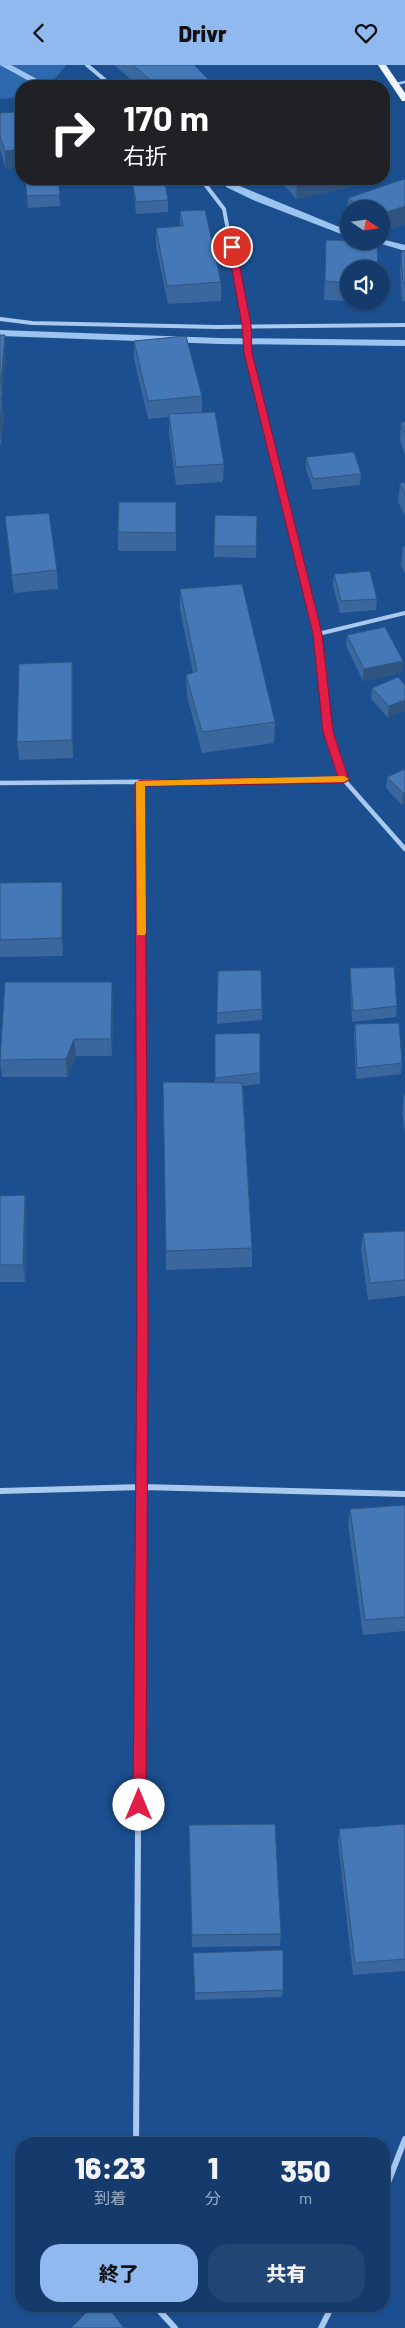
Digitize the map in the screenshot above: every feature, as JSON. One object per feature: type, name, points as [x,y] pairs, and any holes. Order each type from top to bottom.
[{"type":"main road","points":[[382,65],[405,99]]},
{"type":"street","points":[[87,65],[105,80]]},
{"type":"street","points":[[205,185],[224,209],[246,325],[248,353],[318,634],[328,732],[344,780],[405,849]]},
{"type":"street","points":[[0,319],[42,323],[405,325]]},
{"type":"street","points":[[318,634],[405,613]]},
{"type":"street","points":[[0,783],[344,780]]},
{"type":"street","points":[[136,2137],[142,1487],[140,783]]},
{"type":"street","points":[[0,1491],[142,1487],[405,1493]]},
{"type":"street","points":[[390,2178],[405,2139]]},
{"type":"street","points":[[160,2312],[175,2328]]},
{"type":"street","points":[[322,2328],[329,2312]]},
{"type":"lane","points":[[395,84],[405,81]]},
{"type":"shaded area","points":[[0,65],[66,66],[53,80],[15,80],[15,98],[0,99]]},
{"type":"building","points":[[133,65],[194,65],[209,80],[150,80]]},
{"type":"building","points":[[15,105],[15,150],[5,151],[0,136],[0,113],[14,112]]},
{"type":"building","points":[[405,180],[405,206],[390,211],[390,200],[350,200],[348,198],[386,185]]},
{"type":"building","points":[[26,185],[59,185],[60,195],[27,196]]},
{"type":"building","points":[[133,185],[165,185],[168,200],[136,202]]},
{"type":"building","points":[[205,210],[221,282],[167,286],[156,228],[183,226],[180,211]]},
{"type":"building","points":[[326,240],[340,240],[340,250],[377,250],[378,260],[340,260],[340,282],[325,281]]},
{"type":"building","points":[[405,250],[405,283],[403,283],[401,253]]},
{"type":"building","points":[[0,335],[5,335],[1,382],[0,382]]},
{"type":"building","points":[[186,336],[202,396],[148,401],[134,341]]},
{"type":"building","points":[[0,399],[2,399],[0,426]]},
{"type":"building","points":[[215,412],[224,464],[176,467],[169,414]]},
{"type":"building","points":[[401,422],[405,422],[405,433]]},
{"type":"building","points":[[354,452],[361,474],[313,479],[306,457]]},
{"type":"building","points":[[400,483],[405,483],[405,495]]},
{"type":"building","points":[[119,502],[176,502],[176,533],[118,532]]},
{"type":"building","points":[[49,513],[57,570],[12,575],[5,516]]},
{"type":"building","points":[[215,515],[257,516],[256,546],[214,546]]},
{"type":"building","points":[[370,571],[377,599],[341,601],[334,574]]},
{"type":"building","points":[[242,584],[275,722],[202,732],[186,675],[197,671],[180,589]]},
{"type":"building","points":[[385,627],[403,661],[364,669],[347,635]]},
{"type":"building","points":[[72,662],[72,740],[17,742],[19,664]]},
{"type":"building","points":[[398,677],[405,685],[405,700],[389,706],[372,688]]},
{"type":"building","points":[[405,769],[405,793],[403,793],[387,777]]},
{"type":"building","points":[[62,882],[62,938],[0,940],[0,883]]},
{"type":"building","points":[[394,967],[397,1006],[353,1011],[350,968]]},
{"type":"building","points":[[261,970],[262,1009],[217,1013],[218,971]]},
{"type":"building","points":[[5,982],[112,982],[111,1039],[74,1039],[66,1059],[0,1060]]},
{"type":"building","points":[[399,1023],[402,1063],[357,1068],[355,1024]]},
{"type":"building","points":[[260,1033],[260,1073],[215,1078],[215,1034]]},
{"type":"building","points":[[163,1082],[242,1083],[252,1248],[166,1251]]},
{"type":"building","points":[[25,1195],[23,1265],[0,1265],[0,1196]]},
{"type":"building","points":[[405,1231],[405,1280],[370,1283],[363,1233]]},
{"type":"building","points":[[405,1505],[405,1617],[365,1620],[350,1509]]},
{"type":"building","points":[[275,1824],[281,1934],[192,1935],[189,1825]]},
{"type":"building","points":[[405,1824],[405,1959],[355,1963],[339,1829]]},
{"type":"building","points":[[283,1950],[283,1990],[195,1993],[193,1953]]},
{"type":"building","points":[[87,2312],[112,2312],[124,2328],[71,2328]]},
{"type":"waterway","points":[[4,65],[33,80]]},
{"type":"waterway","points":[[230,185],[256,198],[340,231]]},
{"type":"waterway","points":[[390,244],[405,248]]},
{"type":"waterway","points":[[0,333],[220,341],[405,343]]},
{"type":"slow traffic","points":[[141,932],[140,783],[344,779]]},
{"type":"route","points":[[139,1805],[142,1507],[140,783],[344,780],[328,732],[318,634],[248,353],[246,325],[232,247]]}]
